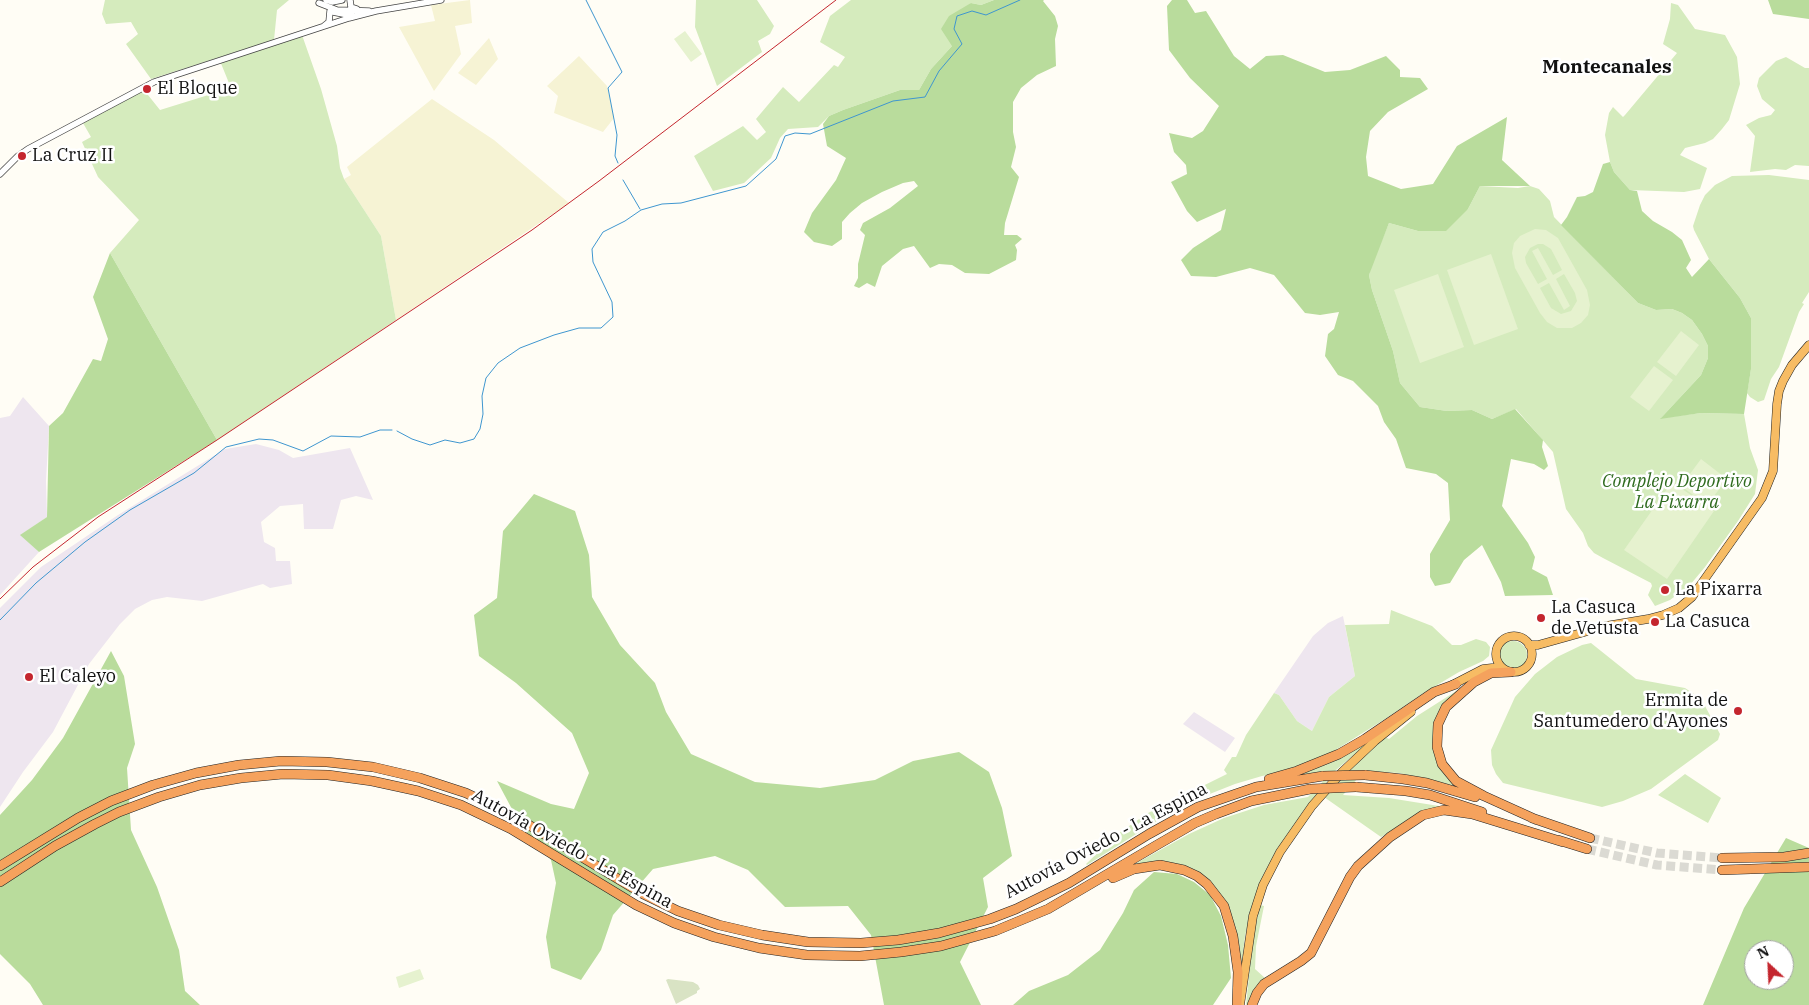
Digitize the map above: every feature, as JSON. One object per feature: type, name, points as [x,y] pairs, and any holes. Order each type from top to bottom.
[{"type":"highway","points":[[1529,645],[1549,642],[1599,628],[1648,620],[1679,608],[1692,597],[1762,498],[1773,471],[1777,404],[1781,386],[1792,365],[1809,345]]},
{"type":"highway","points":[[1239,1005],[1253,916],[1268,875],[1287,842],[1321,794],[1352,761],[1401,720],[1456,684],[1483,669],[1496,653],[1501,642],[1508,637],[1519,637],[1529,645],[1531,656],[1528,665],[1518,672],[1492,673],[1474,682],[1451,702],[1446,707],[1438,724],[1437,746],[1442,764],[1456,781],[1537,820]]},
{"type":"highway","points":[[1531,656],[1549,642]]},
{"type":"highway","points":[[1496,653],[1496,659],[1501,668]]},
{"type":"highway","points":[[1483,669],[1501,668],[1511,672]]},
{"type":"highway","points":[[1149,834],[1167,820],[1219,795],[1297,771],[1353,747],[1434,692],[1456,684]]},
{"type":"highway","name":"Autovía Oviedo - La Espina","points":[[0,866],[78,818],[111,801],[153,785],[196,773],[239,765],[281,762],[327,762],[374,767],[420,778],[466,793],[514,816],[643,894],[678,911],[710,922],[762,935],[808,942],[861,943],[898,940],[939,933],[990,919],[1016,909],[1069,883],[1149,834],[1198,807],[1242,791],[1271,784],[1322,776],[1365,775],[1403,779],[1449,789],[1480,798],[1590,838]]},
{"type":"highway","name":"Autovía Oviedo - La Espina","points":[[0,882],[55,846],[119,812],[159,797],[200,785],[241,778],[283,774],[319,775],[372,781],[418,791],[461,805],[511,829],[636,905],[674,923],[759,948],[807,955],[860,956],[901,952],[969,939],[995,931],[1048,909],[1209,817],[1251,801],[1310,789],[1356,787],[1406,791],[1450,801],[1587,849]]},
{"type":"highway","points":[[1252,1005],[1257,993],[1264,984],[1301,961],[1311,952],[1354,871],[1363,861],[1390,838],[1423,816],[1444,810],[1472,814],[1563,842]]},
{"type":"highway","points":[[1722,858],[1784,856],[1809,853]]},
{"type":"highway","points":[[1048,909],[1068,902],[1122,873],[1134,869],[1160,865],[1184,870],[1197,876],[1214,891],[1228,914],[1237,960],[1239,1005]]},
{"type":"highway","points":[[1722,870],[1809,866]]},
{"type":"street","points":[[320,1],[332,2],[342,0]]},
{"type":"street","points":[[350,0],[350,4],[354,9],[376,11]]},
{"type":"street","points":[[320,1],[330,11],[362,13],[441,0]]},
{"type":"street","points":[[320,1],[342,12]]},
{"type":"street","points":[[321,29],[329,22],[330,11]]},
{"type":"street","points":[[330,25],[342,12]]},
{"type":"street","points":[[0,174],[18,156],[39,143],[154,82],[321,29],[362,13]]},
{"type":"shaded area","points":[[470,0],[472,23],[455,26],[461,54],[434,91],[399,27],[435,21],[431,5]]},
{"type":"shaded area","points":[[489,38],[498,59],[476,85],[458,73]]},
{"type":"shaded area","points":[[579,56],[607,86],[614,118],[603,132],[554,113],[558,96],[547,86]]},
{"type":"shaded area","points":[[432,99],[494,140],[569,203],[396,320],[381,236],[344,179],[351,175],[347,167]]},
{"type":"shaded area","points":[[23,397],[49,426],[46,481],[47,517],[21,535],[39,552],[0,595],[0,418],[10,416]]},
{"type":"shaded area","points":[[256,444],[279,450],[293,458],[350,448],[373,500],[356,496],[341,500],[333,529],[304,529],[303,504],[280,506],[261,522],[264,542],[275,548],[276,561],[290,561],[292,584],[270,588],[263,584],[202,601],[167,597],[152,600],[135,609],[120,624],[89,664],[53,732],[0,807],[0,608],[41,567],[118,515],[225,449]]},
{"type":"shaded area","points":[[1343,616],[1355,676],[1329,697],[1312,731],[1297,721],[1279,695],[1274,693],[1313,636],[1328,623]]},
{"type":"shaded area","points":[[1194,712],[1235,738],[1225,752],[1183,724]]},
{"type":"green space","points":[[105,0],[289,0],[277,10],[274,40],[151,79],[126,44],[138,34],[131,22],[106,24],[102,14]]},
{"type":"green space","points":[[696,0],[757,0],[774,26],[770,34],[758,41],[762,52],[717,86],[695,27]]},
{"type":"green space","points":[[851,0],[994,0],[981,5],[971,3],[952,46],[931,69],[919,90],[900,90],[843,110],[829,116],[818,127],[788,129],[780,138],[771,158],[744,183],[713,191],[694,156],[743,126],[757,140],[766,132],[756,119],[783,87],[799,102],[834,65],[838,67],[845,57],[820,42],[830,16]]},
{"type":"green space","points":[[994,0],[1044,0],[1055,16],[1058,26],[1055,39],[1056,66],[1037,75],[1021,88],[1013,102],[1013,132],[1016,147],[1011,167],[1019,177],[1005,223],[1004,235],[1017,235],[1022,239],[1015,245],[1017,250],[1016,260],[989,274],[965,273],[952,265],[939,264],[930,268],[914,246],[903,249],[882,266],[875,287],[867,283],[859,288],[854,286],[858,278],[858,264],[865,235],[860,230],[863,223],[890,208],[918,186],[914,181],[903,183],[862,203],[842,222],[842,239],[832,246],[814,242],[804,232],[812,213],[836,180],[846,158],[827,146],[823,124],[829,116],[843,110],[900,90],[919,90],[931,69],[952,46],[941,29],[949,16],[971,3],[981,5]]},
{"type":"green space","points":[[1172,0],[1187,0],[1195,13],[1206,11],[1234,56],[1250,69],[1266,56],[1283,55],[1325,72],[1350,70],[1386,56],[1400,70],[1400,77],[1420,78],[1428,89],[1388,112],[1370,131],[1366,157],[1368,176],[1401,189],[1433,184],[1457,146],[1507,117],[1502,160],[1530,186],[1480,186],[1468,209],[1446,231],[1418,231],[1389,223],[1369,275],[1372,290],[1393,351],[1400,383],[1420,407],[1447,411],[1472,410],[1492,419],[1515,409],[1543,440],[1542,447],[1548,466],[1544,470],[1534,464],[1511,459],[1502,506],[1528,543],[1535,557],[1532,569],[1547,577],[1553,595],[1505,596],[1501,582],[1482,545],[1464,560],[1450,583],[1435,586],[1430,577],[1430,554],[1450,520],[1448,483],[1436,474],[1406,468],[1396,439],[1384,422],[1378,406],[1353,381],[1338,375],[1325,356],[1328,334],[1334,329],[1339,312],[1320,315],[1305,313],[1274,275],[1250,268],[1216,277],[1191,276],[1181,260],[1193,248],[1221,230],[1226,209],[1197,222],[1187,211],[1171,182],[1187,174],[1186,165],[1174,152],[1169,133],[1192,138],[1203,131],[1219,106],[1190,78],[1169,50],[1167,6]]},
{"type":"green space","points":[[1768,0],[1809,0],[1809,19],[1773,14]]},
{"type":"green space","points":[[1671,3],[1678,5],[1695,29],[1725,35],[1737,57],[1740,84],[1729,120],[1722,129],[1713,139],[1685,148],[1680,155],[1707,168],[1700,189],[1684,192],[1630,190],[1614,172],[1610,162],[1605,135],[1609,113],[1613,107],[1623,117],[1677,53],[1663,44],[1670,19]]},
{"type":"green space","points":[[685,31],[702,54],[691,62],[674,39]]},
{"type":"green space","points":[[302,35],[321,89],[344,179],[381,236],[396,320],[217,440],[110,253],[139,220],[98,177],[82,142],[91,137],[83,123],[144,90],[160,110],[231,88],[220,61]]},
{"type":"green space","points":[[1786,57],[1805,68],[1809,68],[1809,166],[1795,165],[1786,170],[1775,169],[1750,172],[1755,136],[1746,125],[1759,118],[1771,115],[1775,110],[1762,99],[1757,86],[1759,78],[1776,61]]},
{"type":"green space","points":[[1610,162],[1614,172],[1630,190],[1637,191],[1642,211],[1653,221],[1682,240],[1691,260],[1686,268],[1692,277],[1709,259],[1740,298],[1751,318],[1751,369],[1744,414],[1701,413],[1660,419],[1701,375],[1708,358],[1708,346],[1692,320],[1682,313],[1672,309],[1656,310],[1638,303],[1561,225],[1577,197],[1593,192],[1603,164]]},
{"type":"green space","points":[[1769,175],[1809,180],[1809,292],[1802,303],[1804,304],[1799,312],[1779,367],[1771,379],[1764,400],[1758,402],[1747,393],[1751,369],[1751,318],[1740,298],[1709,259],[1693,226],[1705,195],[1715,185],[1732,176]]},
{"type":"green space","name":"Complejo Deportivo La Pixarra","points":[[1480,186],[1518,188],[1530,186],[1539,189],[1550,201],[1554,217],[1638,303],[1656,310],[1672,309],[1692,320],[1708,346],[1708,358],[1701,375],[1661,418],[1701,413],[1744,414],[1750,448],[1758,470],[1755,494],[1705,567],[1690,585],[1670,600],[1655,606],[1648,595],[1652,586],[1651,583],[1594,553],[1588,546],[1583,533],[1566,509],[1553,452],[1516,409],[1492,419],[1472,410],[1447,411],[1420,407],[1400,383],[1393,351],[1372,290],[1369,275],[1372,264],[1389,223],[1418,231],[1468,209]]},
{"type":"green space","points":[[1535,229],[1546,230],[1558,238],[1587,290],[1590,305],[1588,315],[1581,323],[1572,328],[1557,328],[1547,322],[1540,313],[1515,268],[1512,253],[1514,243],[1520,236]],"holes":[[[1543,244],[1551,249],[1562,270],[1553,275],[1538,248],[1532,251],[1547,279],[1538,284],[1526,263],[1525,257],[1530,248]],[[1564,274],[1575,293],[1577,301],[1571,311],[1561,314],[1551,308],[1540,288],[1549,283],[1564,310],[1570,306],[1556,279]]]},
{"type":"green space","points":[[110,253],[217,440],[39,552],[20,535],[47,517],[49,426],[63,413],[93,359],[101,361],[108,339],[93,297]]},
{"type":"green space","points":[[1491,254],[1518,329],[1474,345],[1447,270]]},
{"type":"green space","points":[[1438,274],[1464,347],[1420,363],[1394,290]]},
{"type":"green space","points":[[1681,331],[1699,345],[1676,376],[1657,362]]},
{"type":"green space","points":[[1654,366],[1673,380],[1649,411],[1630,397]]},
{"type":"green space","points":[[1701,459],[1727,479],[1707,505],[1681,486]]},
{"type":"green space","name":"Complejo Deportivo La Pixarra","points":[[1672,482],[1714,511],[1667,579],[1624,550]]},
{"type":"green space","points":[[534,494],[575,511],[589,555],[592,597],[620,645],[655,683],[666,712],[691,754],[755,782],[820,788],[875,780],[913,761],[959,752],[989,772],[1002,808],[1012,856],[983,878],[988,907],[960,962],[981,1005],[884,1005],[871,935],[848,906],[785,907],[748,870],[715,856],[653,869],[613,915],[601,950],[581,980],[551,968],[546,937],[556,883],[551,860],[521,826],[497,781],[551,804],[574,809],[589,773],[572,733],[516,683],[479,656],[474,615],[497,598],[503,531]]},
{"type":"green space","points":[[1391,610],[1432,626],[1452,645],[1461,645],[1476,639],[1486,642],[1490,647],[1489,656],[1422,694],[1326,756],[1274,774],[1235,784],[1192,801],[1086,864],[1116,835],[1148,813],[1227,774],[1224,770],[1232,757],[1236,757],[1246,735],[1274,693],[1279,695],[1297,721],[1312,731],[1329,697],[1355,676],[1345,625],[1389,624]]},
{"type":"green space","points":[[1513,641],[1523,645],[1527,655],[1523,665],[1513,669],[1503,665],[1499,655],[1503,645]]},
{"type":"green space","points":[[1591,643],[1636,679],[1685,688],[1697,696],[1705,706],[1720,734],[1718,740],[1651,789],[1623,801],[1602,807],[1503,783],[1492,765],[1491,750],[1515,697],[1535,674],[1557,657],[1582,645]]},
{"type":"green space","points":[[111,651],[124,676],[135,744],[127,768],[131,830],[157,887],[179,950],[185,991],[200,1005],[43,1005],[30,984],[0,954],[0,815],[32,780],[63,738]]},
{"type":"green space","points":[[1461,688],[1434,727],[1433,739],[1435,756],[1438,763],[1446,776],[1456,786],[1399,773],[1364,771],[1343,795],[1389,798],[1445,807],[1381,837],[1324,797],[1356,763],[1385,737],[1389,739],[1417,716]]},
{"type":"green space","points":[[1382,731],[1336,770],[1304,810],[1276,851],[1264,874],[1254,900],[1245,936],[1241,972],[1233,924],[1198,874],[1133,865],[1189,834],[1224,818],[1264,805],[1308,797],[1332,772],[1299,775]]},
{"type":"green space","points":[[1685,774],[1721,798],[1708,823],[1658,795]]},
{"type":"green space","points":[[1786,838],[1809,848],[1809,1005],[1703,1005],[1744,908]]},
{"type":"green space","points":[[1154,872],[1177,874],[1194,882],[1210,895],[1221,916],[1228,945],[1231,978],[1213,1005],[1013,1005],[1029,991],[1068,975],[1100,950],[1123,913],[1134,890]]},
{"type":"green space","points":[[1260,905],[1264,906],[1256,946],[1255,969],[1265,978],[1255,988],[1248,1005],[1246,1005],[1253,937]]},
{"type":"green space","points":[[420,969],[424,979],[399,988],[396,977]]},
{"type":"green space","points":[[666,980],[693,982],[700,989],[697,993],[676,1004]]},
{"type":"waterway","points":[[586,0],[622,72],[608,88],[617,135],[615,156],[618,163]]},
{"type":"waterway","points":[[397,431],[412,439],[430,445],[445,440],[460,443],[474,439],[480,429],[483,414],[482,396],[486,378],[498,363],[520,348],[579,328],[601,328],[613,317],[612,302],[593,262],[592,249],[603,232],[625,221],[641,210],[662,204],[681,203],[746,186],[776,159],[785,136],[795,133],[810,134],[893,101],[925,97],[939,71],[962,44],[954,29],[957,16],[972,11],[986,15],[1020,0]]},
{"type":"waterway","points":[[623,180],[640,209]]},
{"type":"waterway","points":[[0,620],[36,583],[85,542],[130,510],[194,473],[226,447],[259,439],[273,440],[303,451],[331,436],[360,437],[380,430],[392,430]]},
{"type":"tunnel","points":[[1590,838],[1657,853],[1722,858]]},
{"type":"tunnel","points":[[1587,849],[1657,865],[1722,870]]},
{"type":"railway","points":[[0,599],[33,567],[98,517],[532,230],[836,0]]},
{"type":"place","name":"El Bloque","points":[[147,89]]},
{"type":"place","name":"La Cruz II","points":[[22,156]]},
{"type":"place","name":"La Pixarra","points":[[1665,590]]},
{"type":"place","name":"La Casuca de Vetusta","points":[[1541,618]]},
{"type":"place","name":"La Casuca","points":[[1655,622]]},
{"type":"place","name":"El Caleyo","points":[[29,677]]},
{"type":"place","name":"Ermita de Santumedero d'Ayones","points":[[1738,711]]},
{"type":"district","name":"Montecanales","points":[[1607,68]]}]
